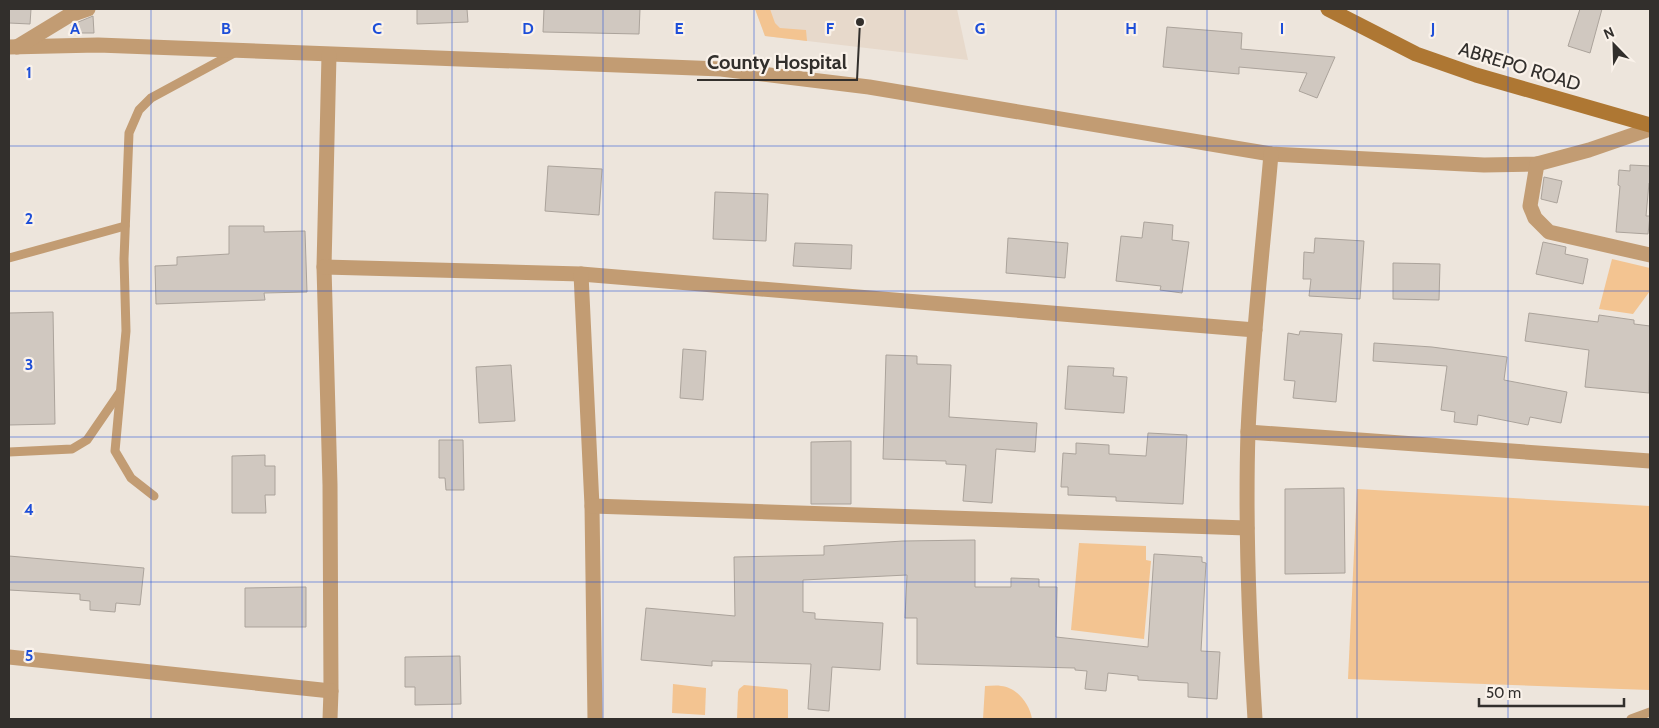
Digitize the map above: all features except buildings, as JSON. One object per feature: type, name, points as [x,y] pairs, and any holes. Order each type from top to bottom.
[{"type":"main road","name":"ABREPO ROAD","points":[[1328,9],[1416,54],[1476,75],[1650,127]]},
{"type":"street","points":[[13,48],[68,16],[88,9]]},
{"type":"street","points":[[13,48],[98,45],[721,69],[869,87],[1271,154],[1484,165],[1537,164],[1589,150],[1650,127]]},
{"type":"street","points":[[329,55],[324,267],[330,485],[332,691],[330,719]]},
{"type":"street","points":[[1255,719],[1247,528],[1248,432],[1271,154]]},
{"type":"street","points":[[1537,164],[1530,206],[1535,218],[1549,232],[1650,255]]},
{"type":"street","points":[[324,267],[581,274],[1255,330]]},
{"type":"street","points":[[581,274],[592,506],[596,719]]},
{"type":"street","points":[[1248,432],[1650,461]]},
{"type":"street","points":[[592,506],[1247,528]]},
{"type":"street","points":[[9,657],[332,691]]},
{"type":"lane","points":[[154,496],[131,478],[116,451],[126,331],[124,259],[129,133],[138,110],[151,98],[239,51]]},
{"type":"lane","points":[[9,258],[126,226]]},
{"type":"lane","points":[[9,452],[72,449],[87,440],[121,392]]},
{"type":"lane","points":[[1631,719],[1650,712]]},
{"type":"shaded area","points":[[755,9],[957,9],[968,60],[765,36]]},
{"type":"shaded area","points":[[755,9],[770,9],[775,23],[780,28],[806,30],[807,41],[765,36]]},
{"type":"shaded area","points":[[1612,259],[1650,268],[1650,291],[1633,314],[1599,309]]},
{"type":"shaded area","points":[[1357,489],[1650,506],[1649,690],[1348,679]]},
{"type":"shaded area","points":[[1079,543],[1146,546],[1146,560],[1151,561],[1144,639],[1071,630]]},
{"type":"shaded area","points":[[673,684],[706,688],[705,715],[672,713]]},
{"type":"shaded area","points":[[744,685],[788,690],[788,719],[737,719],[738,692]]},
{"type":"shaded area","points":[[985,686],[1007,687],[1017,693],[1029,708],[1032,719],[983,719]]},
{"type":"place","name":"County Hospital","points":[[860,22]]}]
